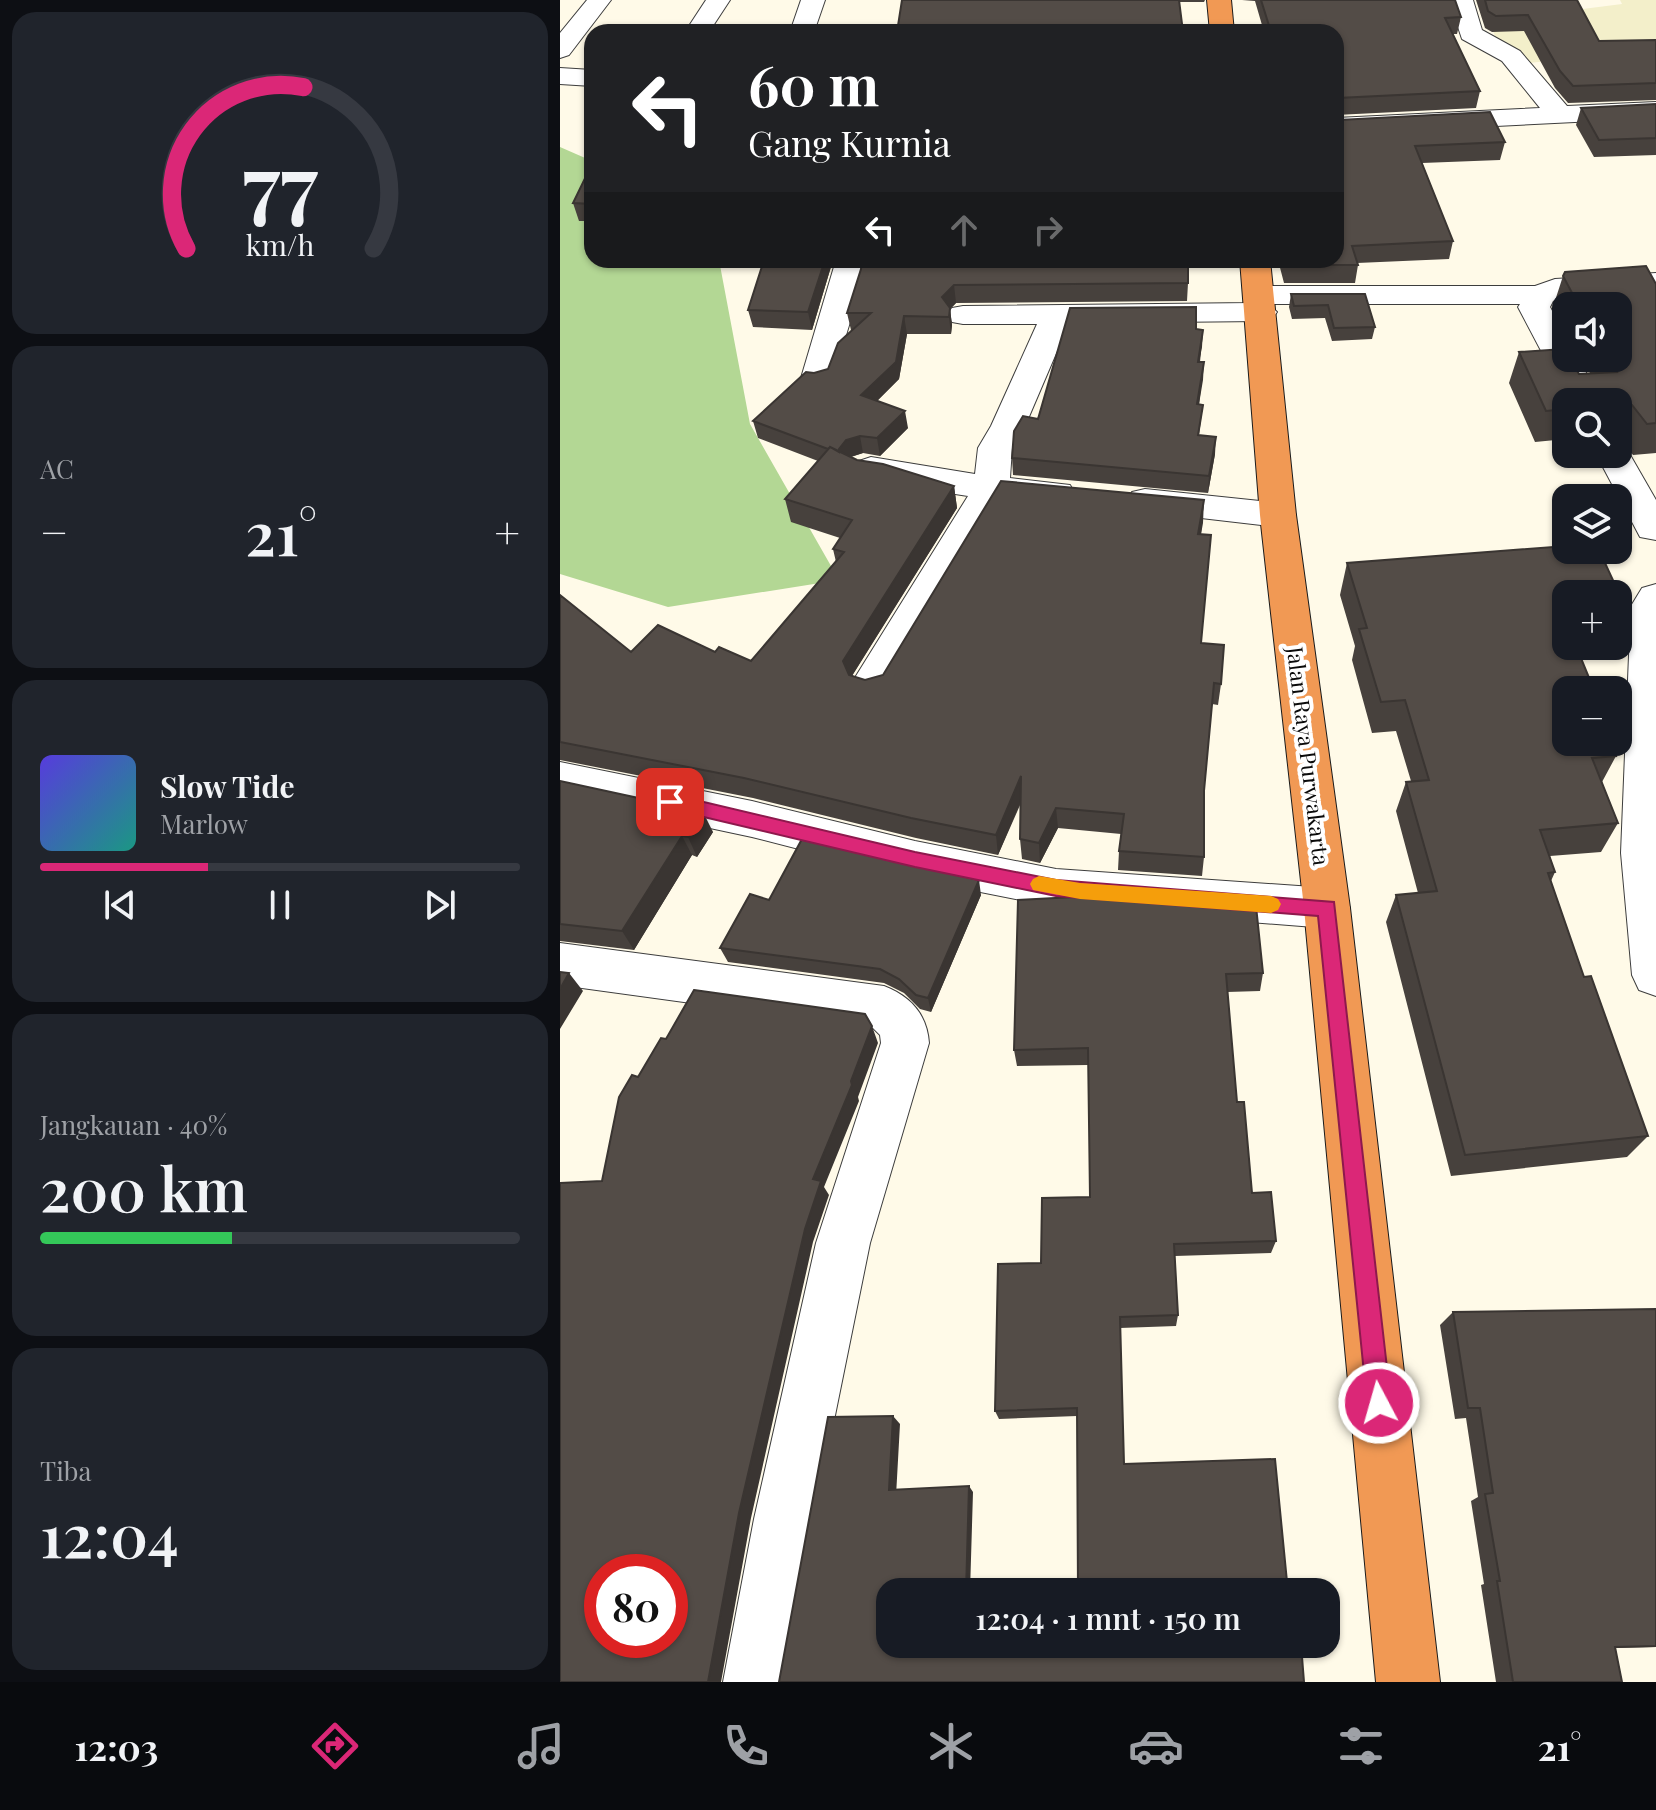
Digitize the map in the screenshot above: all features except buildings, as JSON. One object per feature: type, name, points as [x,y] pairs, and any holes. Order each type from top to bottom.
[{"type":"highway","points":[[1219,0],[1221,24]]},
{"type":"highway","name":"Jalan Raya Purwakarta","points":[[1258,289],[1278,515],[1327,908],[1408,1682]]},
{"type":"street","points":[[560,50],[599,0]]},
{"type":"street","points":[[702,24],[718,0]]},
{"type":"street","points":[[805,24],[813,0]]},
{"type":"street","points":[[1461,0],[1471,34],[1511,56],[1561,116]]},
{"type":"street","points":[[560,76],[584,78]]},
{"type":"street","points":[[1344,126],[1656,110]]},
{"type":"street","points":[[817,378],[849,268]]},
{"type":"street","points":[[963,315],[1056,316],[1258,289],[1540,295],[1555,288],[1656,282]]},
{"type":"street","points":[[1540,295],[1534,307],[1577,388]]},
{"type":"street","points":[[871,684],[991,488],[995,448],[1008,426],[1056,316]]},
{"type":"street","points":[[863,468],[991,488],[1278,515]]},
{"type":"street","points":[[1633,474],[1653,528]]},
{"type":"street","points":[[1656,598],[1650,606],[1643,853],[1656,975]]},
{"type":"street","points":[[560,779],[752,819],[915,860],[1056,888],[1327,908]]},
{"type":"street","points":[[560,964],[884,1008],[905,1031],[905,1043],[843,1243],[784,1519],[755,1682]]},
{"type":"shaded area","points":[[1620,0],[1656,0],[1656,64],[1646,51],[1509,65],[1488,21],[1622,4]]},
{"type":"green space","points":[[560,147],[584,158],[584,268],[721,268],[750,424],[839,580],[668,607],[560,574]]},
{"type":"slow traffic","points":[[1039,884],[1080,891],[1271,904]]},
{"type":"route","points":[[670,802],[915,860],[1056,888],[1327,908],[1379,1403]]}]
